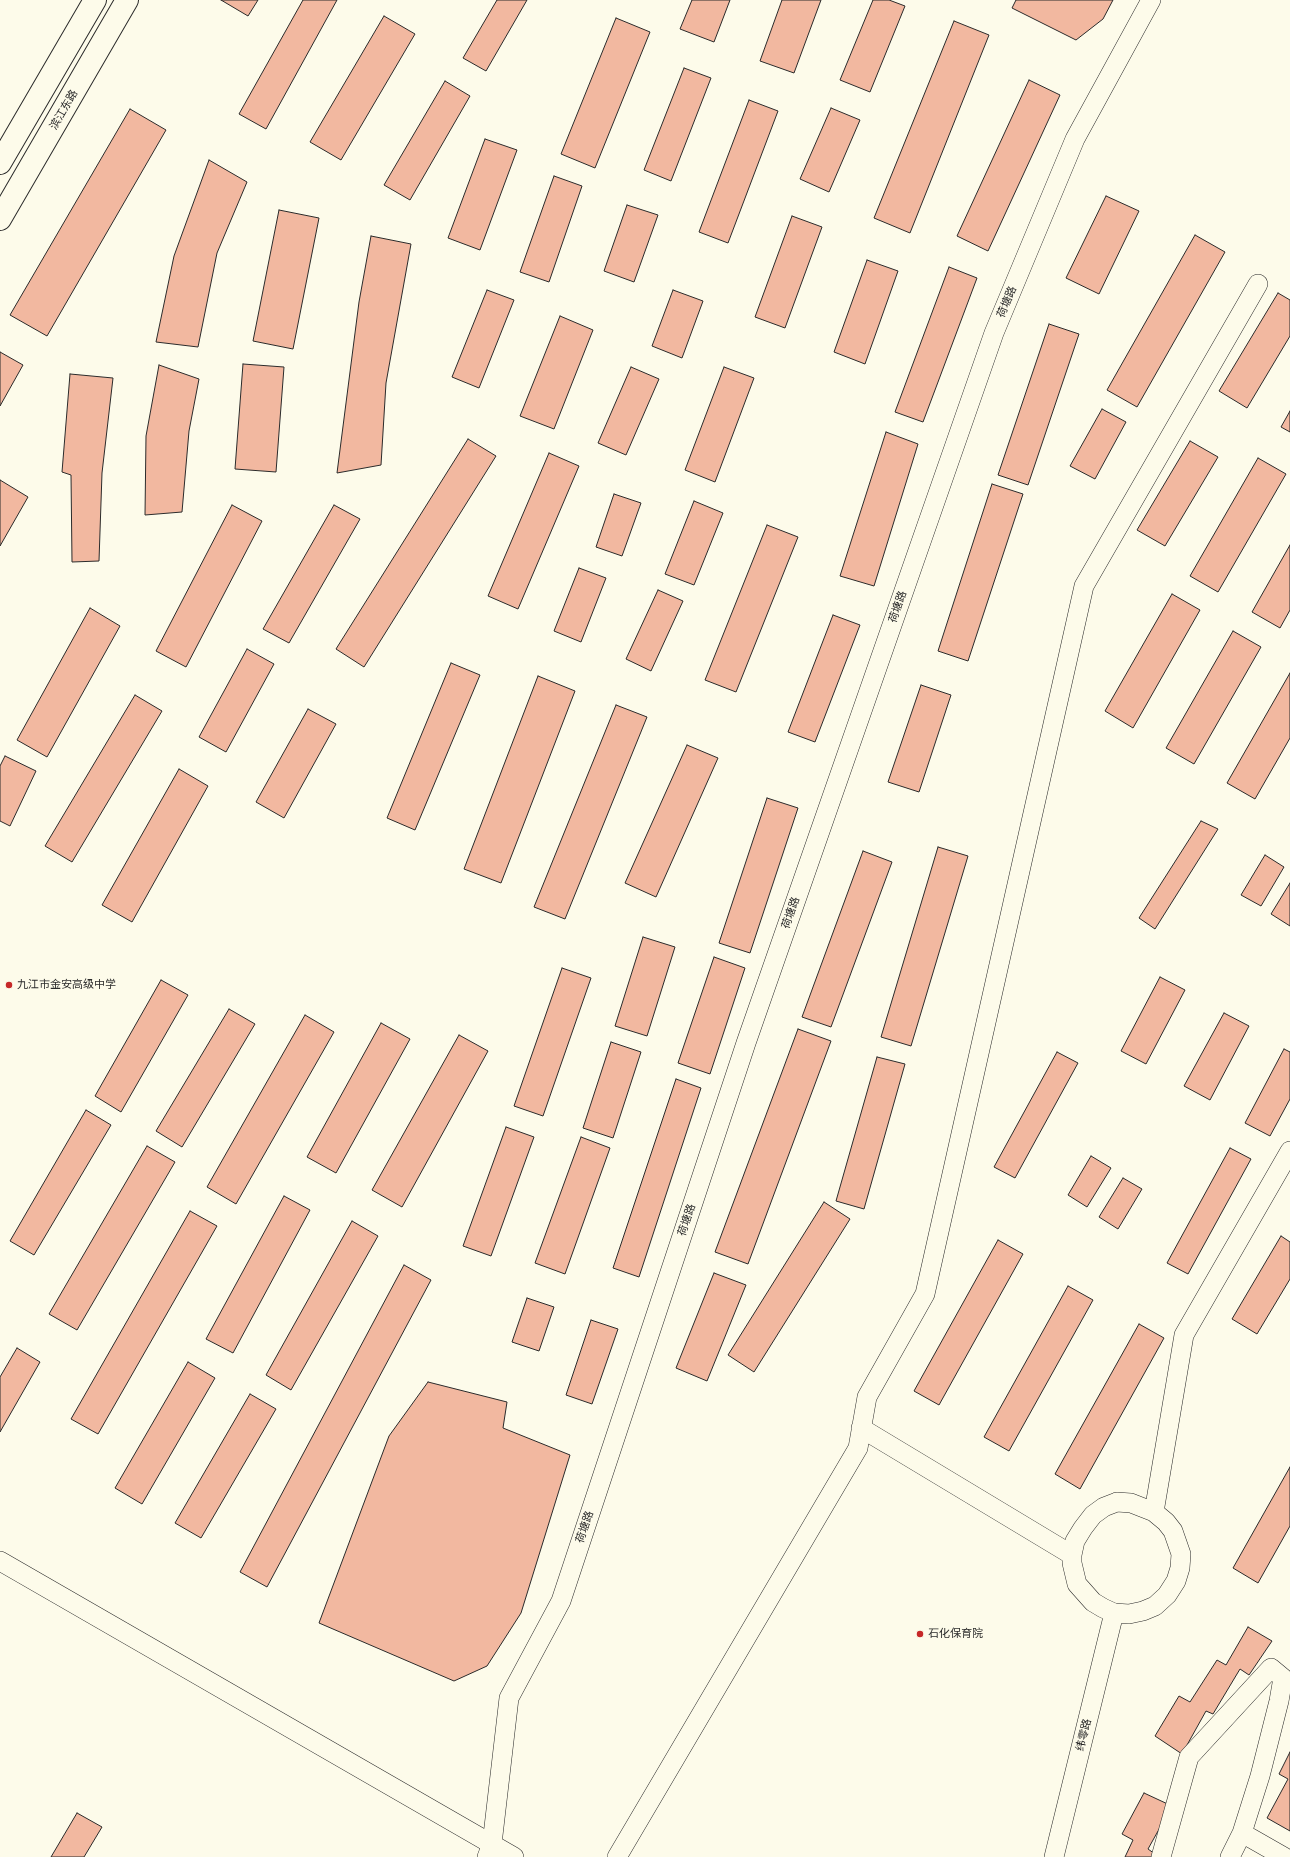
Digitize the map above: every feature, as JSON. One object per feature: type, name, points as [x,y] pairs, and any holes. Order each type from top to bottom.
[{"type":"main road","points":[[0,163],[95,0]]},
{"type":"main road","name":"滨江东路","points":[[0,219],[127,0]]},
{"type":"street","name":"荷塘路","points":[[489,1850],[509,1698],[561,1601],[746,1043],[994,333],[1075,139],[1151,0]]},
{"type":"street","points":[[617,1857],[858,1448],[867,1397],[924,1294],[1084,586],[1258,284]]},
{"type":"street","points":[[1154,1512],[1184,1335],[1290,1150]]},
{"type":"street","points":[[861,1428],[1072,1555]]},
{"type":"street","points":[[1117,1502],[1131,1503],[1154,1512],[1173,1530],[1181,1554],[1180,1568],[1176,1581],[1167,1595],[1155,1606],[1143,1611],[1129,1614],[1114,1612],[1103,1608],[1084,1594],[1076,1578],[1072,1555],[1075,1541],[1093,1515],[1104,1507],[1117,1502]]},
{"type":"street","points":[[0,1561],[489,1850],[514,1857]]},
{"type":"street","name":"纬零路","points":[[1054,1857],[1114,1612]]},
{"type":"street","points":[[1161,1857],[1188,1757],[1271,1668],[1283,1678],[1281,1693],[1260,1776],[1242,1833],[1230,1857]]},
{"type":"street","points":[[1242,1833],[1284,1857]]},
{"type":"building","points":[[221,0],[258,0],[248,16]]},
{"type":"building","points":[[303,0],[337,0],[266,129],[239,114]]},
{"type":"building","points":[[497,0],[527,0],[486,71],[463,58]]},
{"type":"building","points":[[692,0],[730,0],[714,42],[680,29]]},
{"type":"building","points":[[782,0],[821,0],[794,73],[760,61]]},
{"type":"building","points":[[873,0],[889,0],[905,6],[870,92],[840,80]]},
{"type":"building","points":[[1016,0],[1113,0],[1103,19],[1076,40],[1012,8]]},
{"type":"building","points":[[384,16],[415,34],[341,160],[310,142]]},
{"type":"building","points":[[616,18],[650,32],[595,168],[561,154]]},
{"type":"building","points":[[954,21],[989,35],[910,233],[874,218]]},
{"type":"building","points":[[684,68],[711,78],[671,181],[644,170]]},
{"type":"building","points":[[1029,80],[1060,95],[988,251],[957,236]]},
{"type":"building","points":[[445,81],[470,96],[410,200],[384,185]]},
{"type":"building","points":[[749,100],[778,111],[728,243],[699,232]]},
{"type":"building","points":[[831,108],[860,120],[829,192],[800,179]]},
{"type":"building","points":[[130,109],[166,130],[47,336],[10,315]]},
{"type":"building","points":[[485,139],[517,150],[480,250],[448,238]]},
{"type":"building","points":[[209,160],[247,182],[217,253],[198,347],[156,342],[174,256]]},
{"type":"building","points":[[554,176],[582,186],[549,282],[520,272]]},
{"type":"building","points":[[1106,196],[1139,211],[1099,294],[1066,278]]},
{"type":"building","points":[[627,205],[658,215],[634,282],[604,271]]},
{"type":"building","points":[[279,210],[319,218],[293,349],[253,341]]},
{"type":"building","points":[[792,216],[822,227],[785,328],[755,317]]},
{"type":"building","points":[[1195,235],[1225,252],[1137,407],[1107,390]]},
{"type":"building","points":[[371,236],[411,244],[386,383],[381,465],[337,473],[359,302]]},
{"type":"building","points":[[867,260],[898,271],[865,364],[834,352]]},
{"type":"building","points":[[949,267],[977,278],[923,422],[895,412]]},
{"type":"building","points":[[487,290],[514,300],[479,388],[452,377]]},
{"type":"building","points":[[673,290],[703,301],[682,358],[652,346]]},
{"type":"building","points":[[1278,293],[1290,300],[1290,336],[1247,408],[1219,391]]},
{"type":"building","points":[[560,316],[593,330],[554,429],[520,416]]},
{"type":"building","points":[[1049,324],[1079,334],[1028,485],[998,475]]},
{"type":"building","points":[[0,352],[23,365],[0,406]]},
{"type":"building","points":[[243,364],[284,367],[276,472],[235,469]]},
{"type":"building","points":[[159,365],[199,379],[189,431],[182,512],[145,515],[146,436]]},
{"type":"building","points":[[631,367],[659,379],[626,455],[598,443]]},
{"type":"building","points":[[724,367],[754,378],[715,482],[685,470]]},
{"type":"building","points":[[70,374],[113,378],[102,473],[99,561],[72,562],[71,475],[62,472]]},
{"type":"building","points":[[1102,409],[1126,422],[1095,479],[1070,466]]},
{"type":"building","points":[[1290,411],[1290,432],[1281,427]]},
{"type":"building","points":[[886,432],[918,444],[874,586],[840,576]]},
{"type":"building","points":[[468,439],[496,456],[364,667],[336,649]]},
{"type":"building","points":[[1190,441],[1218,457],[1165,546],[1137,530]]},
{"type":"building","points":[[549,453],[579,466],[518,609],[488,596]]},
{"type":"building","points":[[1258,458],[1286,474],[1218,592],[1190,576]]},
{"type":"building","points":[[0,480],[28,497],[0,546]]},
{"type":"building","points":[[992,484],[1023,494],[968,661],[938,651]]},
{"type":"building","points":[[614,494],[641,503],[622,556],[596,547]]},
{"type":"building","points":[[694,501],[723,513],[694,585],[665,574]]},
{"type":"building","points":[[232,505],[262,521],[186,667],[156,651]]},
{"type":"building","points":[[334,505],[360,519],[289,643],[263,629]]},
{"type":"building","points":[[767,525],[798,537],[736,692],[705,680]]},
{"type":"building","points":[[1290,545],[1290,610],[1280,628],[1252,612]]},
{"type":"building","points":[[579,568],[606,578],[581,642],[554,631]]},
{"type":"building","points":[[658,590],[683,601],[651,671],[626,659]]},
{"type":"building","points":[[1172,594],[1200,610],[1133,728],[1105,711]]},
{"type":"building","points":[[90,608],[120,626],[47,757],[17,740]]},
{"type":"building","points":[[833,615],[860,625],[815,742],[788,732]]},
{"type":"building","points":[[1233,631],[1261,647],[1194,764],[1166,748]]},
{"type":"building","points":[[247,649],[274,664],[226,752],[199,737]]},
{"type":"building","points":[[451,663],[480,675],[415,830],[387,818]]},
{"type":"building","points":[[1290,673],[1290,738],[1255,799],[1227,783]]},
{"type":"building","points":[[538,676],[575,691],[501,883],[464,869]]},
{"type":"building","points":[[921,685],[951,695],[919,792],[888,782]]},
{"type":"building","points":[[135,695],[162,711],[72,862],[45,846]]},
{"type":"building","points":[[616,705],[647,717],[565,919],[534,907]]},
{"type":"building","points":[[308,709],[336,724],[284,818],[256,802]]},
{"type":"building","points":[[687,745],[718,758],[656,897],[625,883]]},
{"type":"building","points":[[5,756],[36,771],[10,826],[0,821],[0,766]]},
{"type":"building","points":[[179,769],[208,786],[132,922],[102,905]]},
{"type":"building","points":[[767,798],[798,808],[750,953],[719,943]]},
{"type":"building","points":[[1201,821],[1218,829],[1155,929],[1139,918]]},
{"type":"building","points":[[938,847],[968,856],[911,1046],[881,1037]]},
{"type":"building","points":[[863,851],[892,862],[831,1027],[802,1017]]},
{"type":"building","points":[[1265,855],[1284,867],[1261,906],[1241,895]]},
{"type":"building","points":[[1290,883],[1290,926],[1271,914]]},
{"type":"building","points":[[643,937],[675,947],[647,1036],[615,1026]]},
{"type":"building","points":[[714,957],[745,968],[710,1074],[678,1063]]},
{"type":"building","points":[[562,968],[591,978],[543,1116],[514,1106]]},
{"type":"building","points":[[1160,977],[1185,990],[1146,1064],[1121,1051]]},
{"type":"building","points":[[161,980],[188,995],[121,1112],[95,1096]]},
{"type":"building","points":[[229,1009],[255,1024],[182,1147],[156,1131]]},
{"type":"building","points":[[1224,1013],[1249,1026],[1210,1100],[1184,1086]]},
{"type":"building","points":[[305,1015],[334,1032],[236,1204],[207,1187]]},
{"type":"building","points":[[381,1023],[410,1039],[336,1173],[307,1157]]},
{"type":"building","points":[[798,1029],[831,1041],[748,1264],[715,1252]]},
{"type":"building","points":[[459,1035],[488,1051],[402,1207],[372,1190]]},
{"type":"building","points":[[611,1042],[641,1052],[613,1138],[583,1128]]},
{"type":"building","points":[[1284,1049],[1290,1052],[1290,1099],[1270,1136],[1245,1123]]},
{"type":"building","points":[[1057,1052],[1078,1063],[1015,1178],[994,1167]]},
{"type":"building","points":[[877,1057],[905,1064],[864,1209],[836,1201]]},
{"type":"building","points":[[676,1079],[701,1088],[639,1277],[613,1268]]},
{"type":"building","points":[[86,1110],[111,1125],[34,1255],[10,1241]]},
{"type":"building","points":[[506,1127],[534,1137],[491,1256],[463,1246]]},
{"type":"building","points":[[581,1137],[610,1148],[565,1274],[535,1263]]},
{"type":"building","points":[[147,1146],[175,1162],[77,1330],[49,1314]]},
{"type":"building","points":[[1230,1148],[1251,1159],[1188,1274],[1167,1263]]},
{"type":"building","points":[[1091,1156],[1111,1168],[1087,1207],[1068,1195]]},
{"type":"building","points":[[1123,1178],[1142,1189],[1118,1229],[1099,1217]]},
{"type":"building","points":[[284,1196],[310,1210],[233,1353],[206,1339]]},
{"type":"building","points":[[824,1202],[850,1219],[754,1372],[728,1355]]},
{"type":"building","points":[[190,1211],[217,1226],[98,1434],[71,1419]]},
{"type":"building","points":[[352,1221],[378,1236],[291,1390],[266,1375]]},
{"type":"building","points":[[1281,1236],[1290,1242],[1290,1279],[1257,1334],[1232,1319]]},
{"type":"building","points":[[998,1240],[1023,1254],[939,1405],[914,1391]]},
{"type":"building","points":[[404,1265],[431,1280],[267,1587],[240,1572]]},
{"type":"building","points":[[714,1273],[746,1285],[707,1381],[676,1368]]},
{"type":"building","points":[[1068,1286],[1093,1300],[1009,1451],[984,1437]]},
{"type":"building","points":[[527,1298],[554,1307],[539,1351],[512,1342]]},
{"type":"building","points":[[591,1320],[618,1329],[592,1404],[566,1395]]},
{"type":"building","points":[[1139,1324],[1164,1338],[1080,1489],[1055,1474]]},
{"type":"building","points":[[17,1348],[40,1362],[0,1432],[0,1377]]},
{"type":"building","points":[[188,1362],[215,1378],[142,1504],[115,1488]]},
{"type":"building","points":[[428,1382],[507,1402],[503,1428],[570,1455],[521,1613],[487,1666],[454,1681],[319,1623],[389,1436]]},
{"type":"building","points":[[250,1394],[276,1409],[201,1538],[175,1523]]},
{"type":"building","points":[[1290,1467],[1290,1526],[1258,1583],[1233,1568]]},
{"type":"building","points":[[1248,1627],[1272,1641],[1249,1675],[1240,1669],[1213,1714],[1206,1711],[1182,1754],[1155,1736],[1179,1696],[1190,1702],[1217,1660],[1226,1665]]},
{"type":"building","points":[[1290,1752],[1290,1831],[1267,1818],[1288,1779],[1279,1774]]},
{"type":"building","points":[[1144,1793],[1172,1806],[1148,1849],[1155,1854],[1153,1857],[1125,1857],[1133,1840],[1122,1834]]},
{"type":"building","points":[[77,1813],[102,1827],[84,1857],[51,1857]]},
{"type":"place","name":"九江市金安高级中学","points":[[9,985]]},
{"type":"place","name":"石化保育院","points":[[920,1634]]}]
